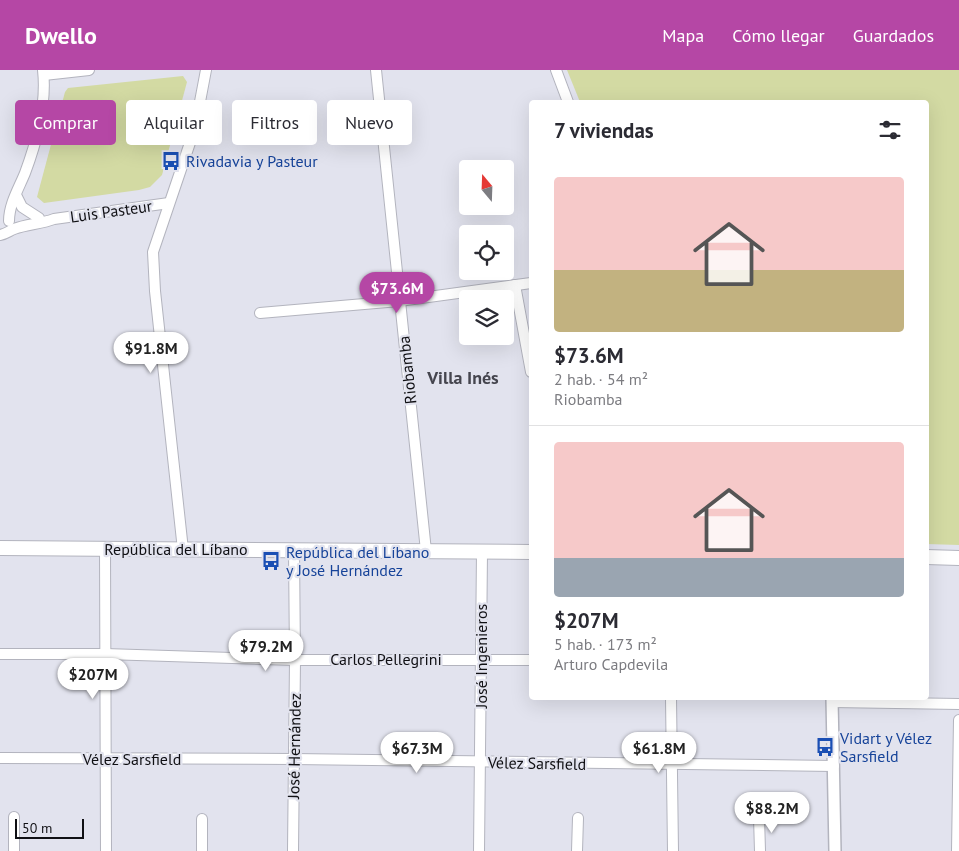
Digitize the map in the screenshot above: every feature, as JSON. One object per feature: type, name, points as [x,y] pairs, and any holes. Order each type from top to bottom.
[{"type":"main road","name":"República del Líbano","points":[[0,548],[529,552]]},
{"type":"main road","points":[[929,557],[959,558]]},
{"type":"street","points":[[4,227],[39,128],[44,72],[89,70]]},
{"type":"street","points":[[183,550],[153,275],[153,252],[195,128],[206,70]]},
{"type":"street","name":"Riobamba","points":[[376,70],[426,551]]},
{"type":"street","points":[[556,70],[567,100]]},
{"type":"street","points":[[16,195],[22,207],[40,218]]},
{"type":"street","name":"Luis Pasteur","points":[[4,227],[169,203]]},
{"type":"street","name":"Luis Pasteur","points":[[4,227],[40,218],[54,219]]},
{"type":"street","points":[[260,313],[399,301],[529,283]]},
{"type":"street","points":[[515,285],[529,361]]},
{"type":"street","points":[[105,549],[106,851]]},
{"type":"street","name":"José Hernández","points":[[293,851],[294,550]]},
{"type":"street","name":"José Ingenieros","points":[[479,851],[482,552]]},
{"type":"street","name":"Carlos Pellegrini","points":[[0,654],[105,654],[295,660],[529,660]]},
{"type":"street","points":[[671,700],[673,851]]},
{"type":"street","points":[[835,851],[832,700],[959,704]]},
{"type":"street","points":[[957,851],[959,720]]},
{"type":"street","name":"Vélez Sarsfield","points":[[0,758],[294,759],[480,763],[834,766]]},
{"type":"street","points":[[14,817],[14,851]]},
{"type":"street","points":[[759,817],[760,851]]},
{"type":"street","points":[[577,851],[578,818]]},
{"type":"street","points":[[202,819],[202,851]]},
{"type":"green space","points":[[567,70],[959,70],[959,545],[929,544],[929,100],[579,100]]},
{"type":"green space","points":[[183,76],[187,82],[182,100],[126,100],[126,145],[170,145],[162,175],[150,187],[44,203],[37,197],[51,145],[116,145],[116,100],[63,100],[68,88]]},
{"type":"place","name":"Rivadavia y Pasteur","points":[[171,161]]},
{"type":"place","name":"República del Líbano y José Hernández","points":[[271,561]]},
{"type":"place","name":"Vidart y Vélez Sarsfield","points":[[825,747]]},
{"type":"district","name":"Villa Inés","points":[[463,377]]}]
